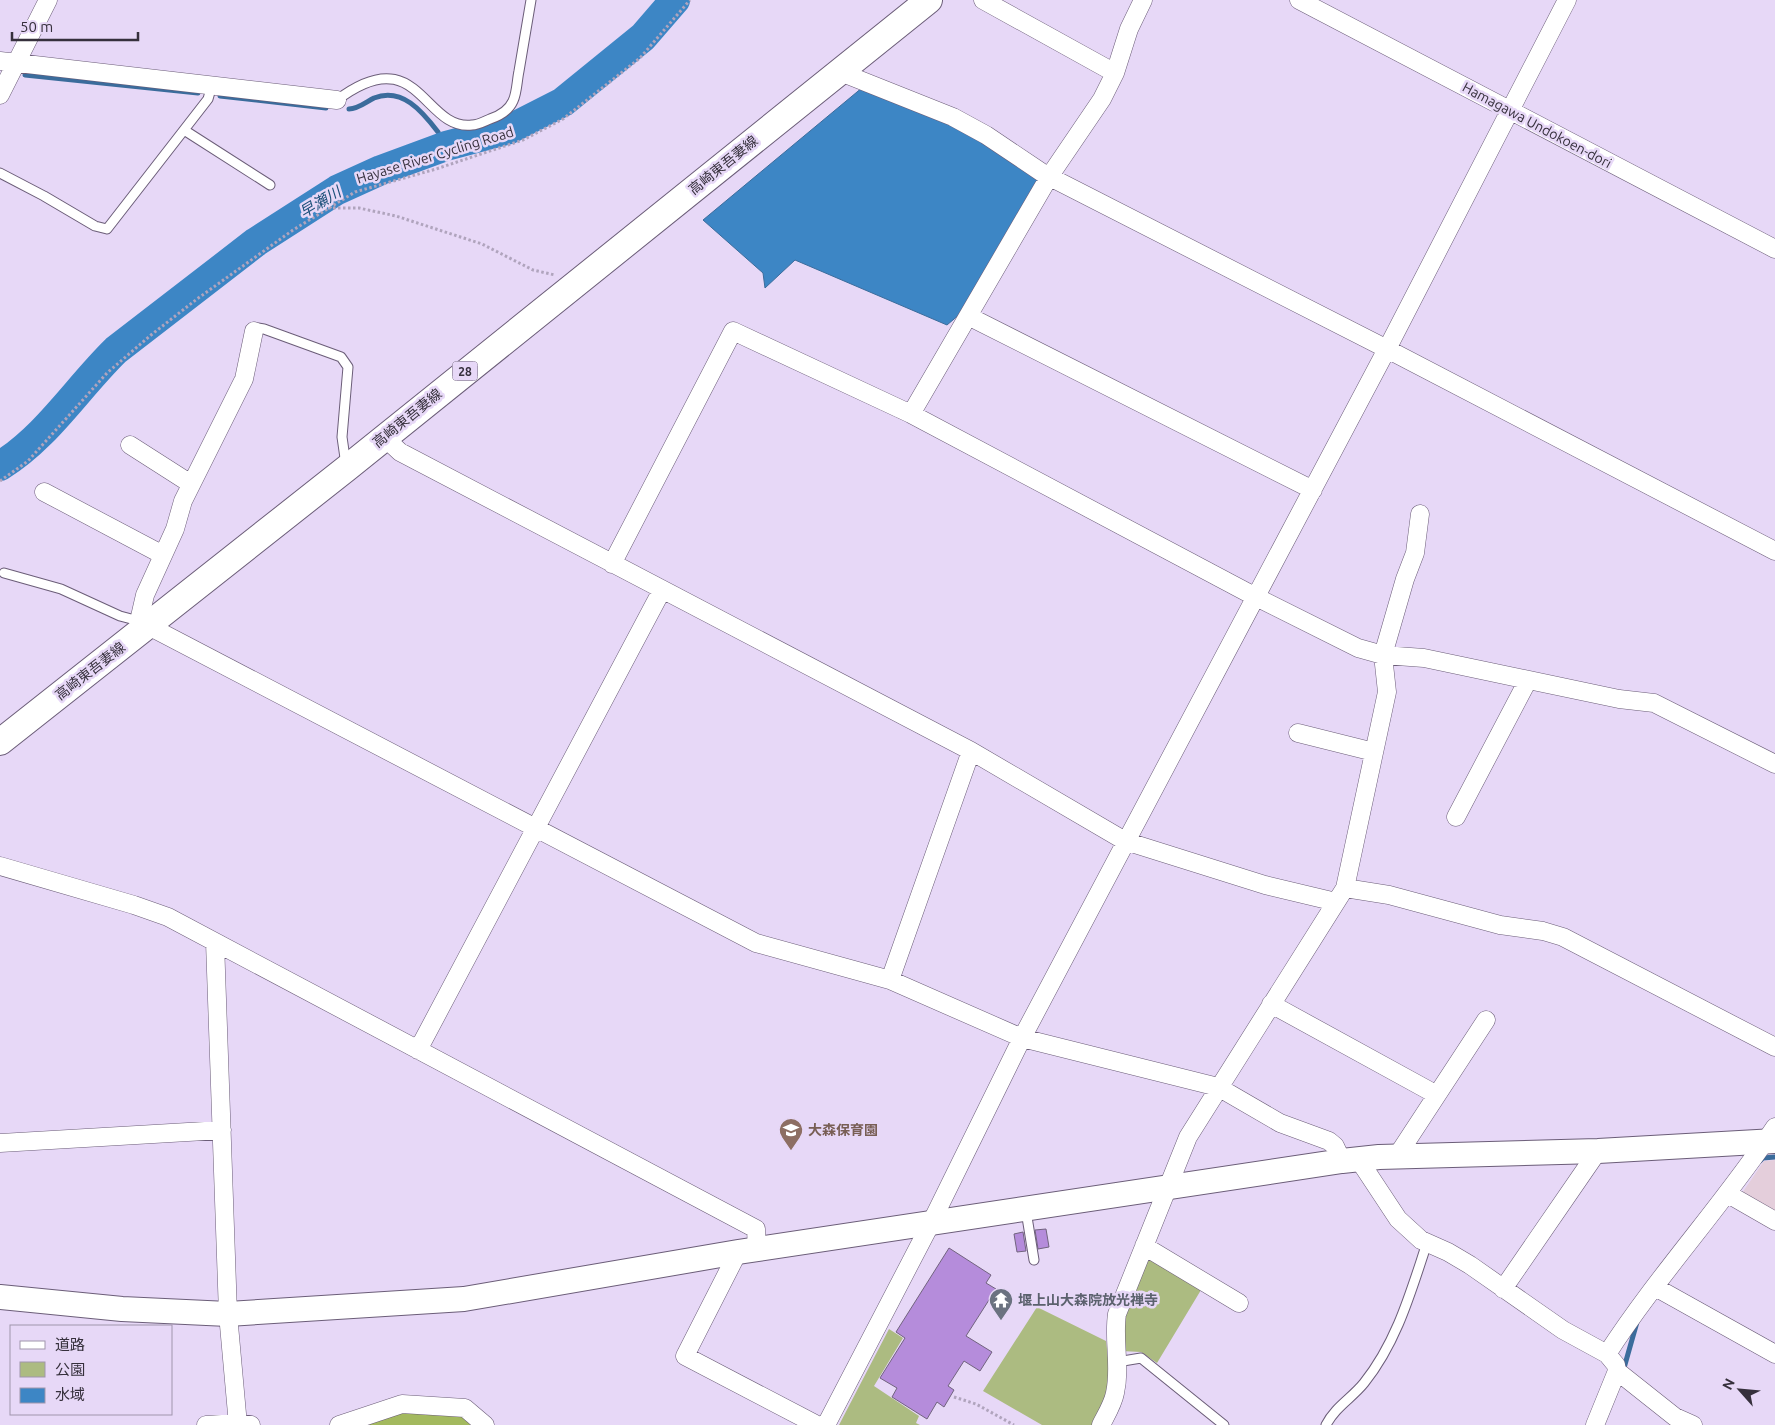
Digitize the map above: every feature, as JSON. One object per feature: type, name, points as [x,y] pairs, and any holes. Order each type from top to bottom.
[{"type":"main road","name":"高崎東吾妻線","points":[[0,742],[143,624],[347,468],[384,436],[930,0]]},
{"type":"street","points":[[0,95],[8,62],[48,0]]},
{"type":"street","points":[[983,0],[1115,73]]},
{"type":"street","points":[[911,414],[1048,177],[1102,100],[1115,73],[1129,29],[1143,0]]},
{"type":"street","name":"Hamagawa Undokoen-dori","points":[[1299,0],[1775,249]]},
{"type":"street","points":[[826,1425],[930,1225],[1022,1038],[1254,596],[1313,490],[1567,0]]},
{"type":"street","points":[[8,62],[337,100]]},
{"type":"street","points":[[840,72],[953,117],[986,135],[1048,177],[1387,348],[1775,551]]},
{"type":"street","points":[[968,316],[1313,490]]},
{"type":"street","points":[[254,331],[244,379],[191,484],[163,555],[144,595],[143,624],[756,943],[890,980],[1022,1038],[1218,1087],[1280,1124],[1329,1141],[1350,1161],[1398,1219],[1421,1240],[1470,1265],[1563,1330],[1608,1354],[1616,1365],[1617,1371],[1594,1425]]},
{"type":"street","points":[[612,564],[732,331],[911,414],[1254,596],[1358,648],[1384,655],[1424,658],[1619,699],[1654,703],[1775,764]]},
{"type":"street","points":[[384,436],[400,452],[971,751],[1125,841],[1266,885],[1340,895],[1390,895],[1500,925],[1543,931],[1563,937],[1775,1048]]},
{"type":"street","points":[[130,445],[191,484]]},
{"type":"street","points":[[44,492],[163,555]]},
{"type":"street","points":[[1101,1425],[1115,1394],[1117,1362],[1114,1330],[1117,1314],[1188,1137],[1340,895],[1387,692],[1384,655],[1405,579],[1415,553],[1420,514]]},
{"type":"street","points":[[418,1050],[662,590]]},
{"type":"street","points":[[1456,817],[1528,680]]},
{"type":"street","points":[[1298,733],[1374,752]]},
{"type":"street","points":[[890,980],[971,751]]},
{"type":"street","points":[[0,866],[134,905],[168,917],[756,1229],[748,1251],[685,1356],[817,1425]]},
{"type":"street","points":[[206,1425],[242,1424],[228,1314],[215,942]]},
{"type":"street","points":[[1271,1004],[1437,1095]]},
{"type":"street","points":[[1397,1156],[1486,1020]]},
{"type":"street","points":[[0,1143],[222,1130]]},
{"type":"street","points":[[0,1297],[122,1309],[228,1314],[464,1299],[748,1251],[1350,1161],[1397,1156],[1598,1151],[1772,1136]]},
{"type":"street","points":[[1608,1354],[1634,1314],[1772,1136]]},
{"type":"street","points":[[1502,1289],[1598,1151]]},
{"type":"street","points":[[1728,1194],[1775,1221]]},
{"type":"street","points":[[1144,1246],[1238,1303]]},
{"type":"street","points":[[1655,1287],[1775,1354]]},
{"type":"street","points":[[1617,1371],[1675,1417],[1693,1425]]},
{"type":"street","points":[[338,1425],[402,1404],[465,1408],[485,1425]]},
{"type":"lane","points":[[337,100],[364,82],[378,79],[393,79],[409,84],[444,116],[457,123],[472,126],[500,116],[514,100],[531,0]]},
{"type":"lane","points":[[0,173],[95,226],[107,229],[208,99],[212,85]]},
{"type":"lane","points":[[184,130],[270,184]]},
{"type":"lane","points":[[254,331],[258,328],[264,329],[341,357],[346,361],[348,367],[342,437],[347,468]]},
{"type":"lane","points":[[4,572],[61,589],[120,616],[143,624]]},
{"type":"lane","points":[[1026,1210],[1034,1260]]},
{"type":"lane","points":[[1326,1425],[1332,1413],[1364,1383],[1395,1331],[1403,1316],[1427,1243]]},
{"type":"lane","points":[[1117,1362],[1141,1358],[1224,1425]]},
{"type":"path","name":"Hayase River Cycling Road","points":[[0,480],[28,461],[107,373],[151,335],[212,287],[292,230],[355,192],[436,169],[523,140],[564,119],[640,58],[690,0]]},
{"type":"path","points":[[328,208],[359,208],[396,216],[482,244],[533,270],[557,275]]},
{"type":"path","points":[[954,1398],[976,1404],[1014,1425]]},
{"type":"shaded area","points":[[1775,1160],[1775,1216],[1740,1196],[1764,1161]]},
{"type":"green space","points":[[1149,1255],[1204,1285],[1157,1363],[1141,1352],[1121,1351],[1122,1316]]},
{"type":"green space","points":[[1037,1307],[1106,1341],[1110,1374],[1108,1391],[1095,1425],[1042,1425],[983,1391]]},
{"type":"green space","points":[[889,1329],[903,1338],[874,1386],[919,1416],[916,1423],[920,1425],[839,1425]]},
{"type":"green space","points":[[403,1410],[463,1414],[476,1425],[360,1425]]},
{"type":"water","points":[[863,87],[948,120],[1039,177],[1040,184],[967,308],[947,325],[795,260],[765,288],[763,273],[703,220]]},
{"type":"building","points":[[1046,1229],[1049,1247],[1038,1249],[1035,1230]]},
{"type":"building","points":[[1023,1232],[1026,1251],[1017,1252],[1014,1234]]},
{"type":"building","points":[[949,1248],[991,1275],[986,1283],[996,1289],[966,1336],[992,1352],[980,1371],[964,1361],[948,1386],[954,1390],[944,1407],[937,1402],[927,1419],[892,1397],[897,1388],[880,1378],[905,1338],[896,1332]]},
{"type":"waterway","name":"早瀬川","points":[[0,466],[17,454],[47,427],[116,350],[256,242],[337,190],[381,170],[446,146],[510,129],[563,102],[643,37],[675,0]]},
{"type":"waterway","points":[[25,75],[198,93]]},
{"type":"waterway","points":[[349,109],[359,107],[374,98],[384,95],[402,98],[418,109],[438,132]]},
{"type":"waterway","points":[[220,96],[326,108]]},
{"type":"waterway","points":[[1760,1161],[1763,1158],[1775,1157]]},
{"type":"waterway","points":[[1624,1368],[1637,1322]]},
{"type":"place","name":"大森保育園","points":[[791,1151]]},
{"type":"place","name":"堰上山大森院放光禅寺","points":[[1001,1321]]}]
